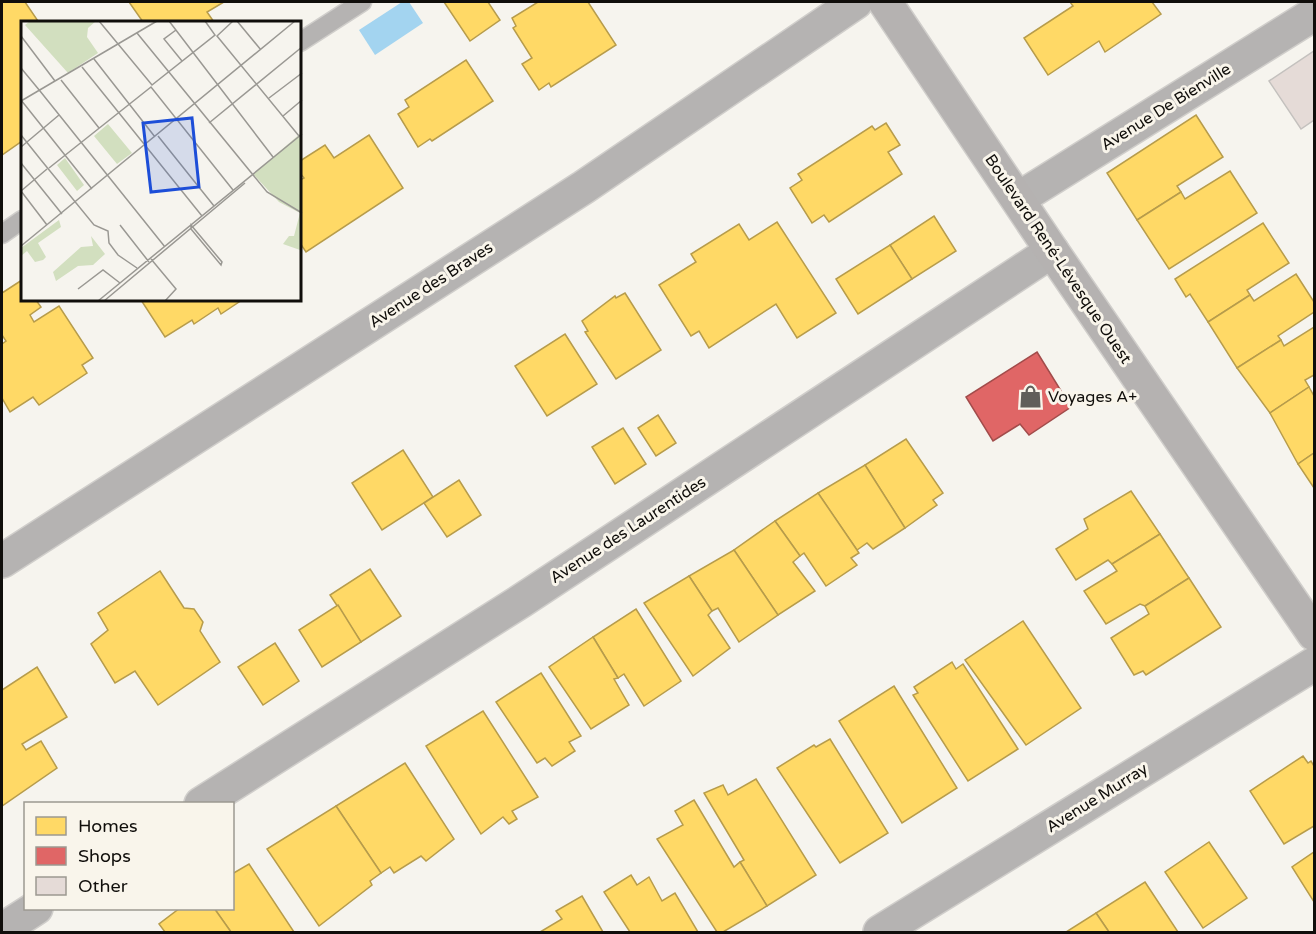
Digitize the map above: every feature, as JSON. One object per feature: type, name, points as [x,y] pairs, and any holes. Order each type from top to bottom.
[{"type":"main road","name":"Boulevard René-Lévesque Ouest","points":[[885,2],[1314,634]]},
{"type":"street","name":"Avenue des Braves","points":[[2,561],[584,187],[856,2]]},
{"type":"street","name":"Avenue De Bienville","points":[[1018,199],[1314,14]]},
{"type":"street","name":"Avenue des Laurentides","points":[[204,802],[521,601],[1052,250]]},
{"type":"street","name":"Avenue Murray","points":[[880,933],[1314,664]]},
{"type":"street","points":[[2,930],[34,910]]},
{"type":"lane","points":[[302,41],[363,2]]},
{"type":"lane","points":[[2,234],[21,221]]},
{"type":"water","points":[[402,2],[409,2],[423,23],[375,55],[359,30]]},
{"type":"building: Homes","points":[[2,2],[25,2],[38,21],[21,21],[21,142],[2,155]]},
{"type":"building: Homes","points":[[129,2],[224,2],[207,12],[213,21],[142,21]]},
{"type":"building: Homes","points":[[444,2],[488,2],[500,20],[470,41]]},
{"type":"building: Homes","points":[[538,2],[588,2],[616,45],[551,87],[549,83],[539,90],[522,64],[532,58],[513,28],[516,26],[512,18]]},
{"type":"building: Homes","points":[[1070,2],[1152,2],[1161,14],[1105,52],[1099,41],[1048,75],[1024,38],[1073,6]]},
{"type":"building: Homes","points":[[466,60],[493,101],[432,141],[430,139],[418,147],[398,114],[409,107],[405,100]]},
{"type":"building: Homes","points":[[1196,115],[1223,157],[1177,186],[1181,192],[1137,220],[1107,173]]},
{"type":"building: Homes","points":[[886,123],[900,145],[888,152],[902,174],[829,222],[824,215],[812,223],[790,188],[802,180],[798,174],[872,126],[875,130]]},
{"type":"building: Homes","points":[[369,135],[403,188],[306,252],[302,246],[302,179],[304,178],[302,160],[325,145],[334,158]]},
{"type":"building: Homes","points":[[1230,171],[1257,213],[1169,269],[1137,220],[1181,192],[1185,199]]},
{"type":"building: Homes","points":[[934,216],[956,251],[912,279],[890,245]]},
{"type":"building: Homes","points":[[777,222],[836,313],[797,338],[776,304],[709,348],[699,331],[691,336],[659,285],[696,262],[691,254],[739,224],[749,240]]},
{"type":"building: Homes","points":[[1263,223],[1289,263],[1247,290],[1250,295],[1208,322],[1190,294],[1186,297],[1175,279]]},
{"type":"building: Homes","points":[[890,245],[912,279],[858,314],[836,279]]},
{"type":"building: Homes","points":[[1296,274],[1314,302],[1314,312],[1278,336],[1281,340],[1237,368],[1208,322],[1250,295],[1254,301]]},
{"type":"building: Homes","points":[[21,281],[21,302],[37,302],[41,307],[30,315],[34,322],[59,306],[93,358],[82,365],[87,373],[39,405],[33,397],[10,412],[2,398],[2,344],[6,341],[2,335],[2,293]]},
{"type":"building: Homes","points":[[625,293],[661,350],[616,379],[585,332],[588,331],[582,321],[615,296],[616,298]]},
{"type":"building: Homes","points":[[142,302],[239,302],[221,314],[218,308],[194,324],[192,320],[165,337]]},
{"type":"building: Homes","points":[[1314,327],[1314,375],[1305,380],[1309,387],[1270,413],[1237,368],[1281,340],[1284,346]]},
{"type":"building: Homes","points":[[565,334],[597,384],[547,416],[515,366]]},
{"type":"building: Homes","points":[[1309,387],[1314,396],[1314,453],[1298,464],[1270,413]]},
{"type":"building: Homes","points":[[658,415],[676,443],[656,456],[638,428]]},
{"type":"building: Homes","points":[[623,428],[646,464],[615,484],[592,447]]},
{"type":"building: Homes","points":[[906,439],[943,493],[933,500],[937,505],[905,528],[865,465]]},
{"type":"building: Homes","points":[[403,450],[433,497],[382,530],[352,483]]},
{"type":"building: Homes","points":[[1314,453],[1314,488],[1298,464]]},
{"type":"building: Homes","points":[[865,465],[905,528],[873,549],[867,543],[857,550],[818,493]]},
{"type":"building: Homes","points":[[459,480],[481,515],[447,537],[424,503]]},
{"type":"building: Homes","points":[[1131,491],[1160,534],[1112,564],[1108,560],[1076,580],[1056,549],[1088,529],[1084,519]]},
{"type":"building: Homes","points":[[818,493],[859,553],[851,558],[857,565],[826,586],[804,553],[800,556],[775,521]]},
{"type":"building: Homes","points":[[775,521],[800,556],[793,562],[815,591],[778,615],[734,550]]},
{"type":"building: Homes","points":[[1160,534],[1189,578],[1145,606],[1140,604],[1106,624],[1084,591],[1117,571],[1112,564]]},
{"type":"building: Homes","points":[[734,550],[778,615],[739,642],[718,608],[712,611],[689,576]]},
{"type":"building: Homes","points":[[370,569],[401,616],[361,642],[330,595]]},
{"type":"building: Homes","points":[[160,571],[184,608],[194,609],[203,622],[200,631],[220,662],[158,705],[135,671],[115,683],[91,644],[108,630],[98,613]]},
{"type":"building: Homes","points":[[689,576],[712,611],[708,615],[730,648],[693,676],[644,603]]},
{"type":"building: Homes","points":[[1189,578],[1221,627],[1146,675],[1143,671],[1134,675],[1111,638],[1149,614],[1145,606]]},
{"type":"building: Homes","points":[[338,605],[361,642],[322,667],[299,630]]},
{"type":"building: Homes","points":[[636,609],[681,681],[644,706],[624,674],[618,678],[593,637]]},
{"type":"building: Homes","points":[[1023,621],[1081,708],[1026,745],[965,660]]},
{"type":"building: Homes","points":[[593,637],[618,678],[614,679],[629,705],[591,729],[549,667]]},
{"type":"building: Homes","points":[[275,643],[299,681],[263,705],[238,667]]},
{"type":"building: Homes","points":[[952,662],[956,669],[963,664],[1018,749],[968,781],[913,695],[918,693],[914,687]]},
{"type":"building: Homes","points":[[37,667],[67,717],[22,744],[26,750],[41,741],[57,768],[2,806],[2,690]]},
{"type":"building: Homes","points":[[541,673],[581,736],[569,742],[575,751],[552,766],[545,758],[537,763],[496,702]]},
{"type":"building: Homes","points":[[894,686],[957,788],[902,823],[839,721]]},
{"type":"building: Homes","points":[[483,711],[538,797],[512,811],[517,819],[509,824],[503,817],[481,834],[426,746]]},
{"type":"building: Homes","points":[[830,739],[888,833],[840,863],[777,768],[814,745],[816,747]]},
{"type":"building: Homes","points":[[1303,756],[1308,763],[1311,761],[1314,766],[1314,826],[1284,844],[1250,791]]},
{"type":"building: Homes","points":[[405,763],[454,839],[426,861],[421,856],[394,873],[390,867],[381,873],[336,806]]},
{"type":"building: Homes","points":[[756,779],[816,875],[767,906],[740,862],[744,860],[704,793],[723,785],[728,795]]},
{"type":"building: Homes","points":[[694,800],[734,867],[740,862],[767,906],[723,932],[717,932],[657,839],[683,825],[675,811]]},
{"type":"building: Homes","points":[[336,806],[381,873],[370,881],[372,885],[319,926],[267,849]]},
{"type":"building: Homes","points":[[1209,842],[1247,898],[1203,928],[1165,872]]},
{"type":"building: Homes","points":[[1314,852],[1314,902],[1292,867]]},
{"type":"building: Homes","points":[[249,864],[294,932],[231,932],[215,910],[234,910],[234,873]]},
{"type":"building: Homes","points":[[631,875],[637,885],[649,877],[662,901],[675,893],[698,932],[630,932],[604,892]]},
{"type":"building: Homes","points":[[1145,882],[1178,932],[1109,932],[1096,913]]},
{"type":"building: Homes","points":[[582,896],[603,932],[540,932],[562,919],[556,911]]},
{"type":"building: Homes","points":[[177,910],[215,910],[231,932],[165,932],[159,924]]},
{"type":"building: Homes","points":[[1096,913],[1109,932],[1066,932]]},
{"type":"building: Shops","points":[[1037,352],[1071,407],[1029,435],[1020,424],[993,441],[966,397]]},
{"type":"building: Other","points":[[1314,51],[1314,120],[1301,129],[1269,81]]},
{"type":"place","name":"Voyages A+","points":[[1030,397]]}]
